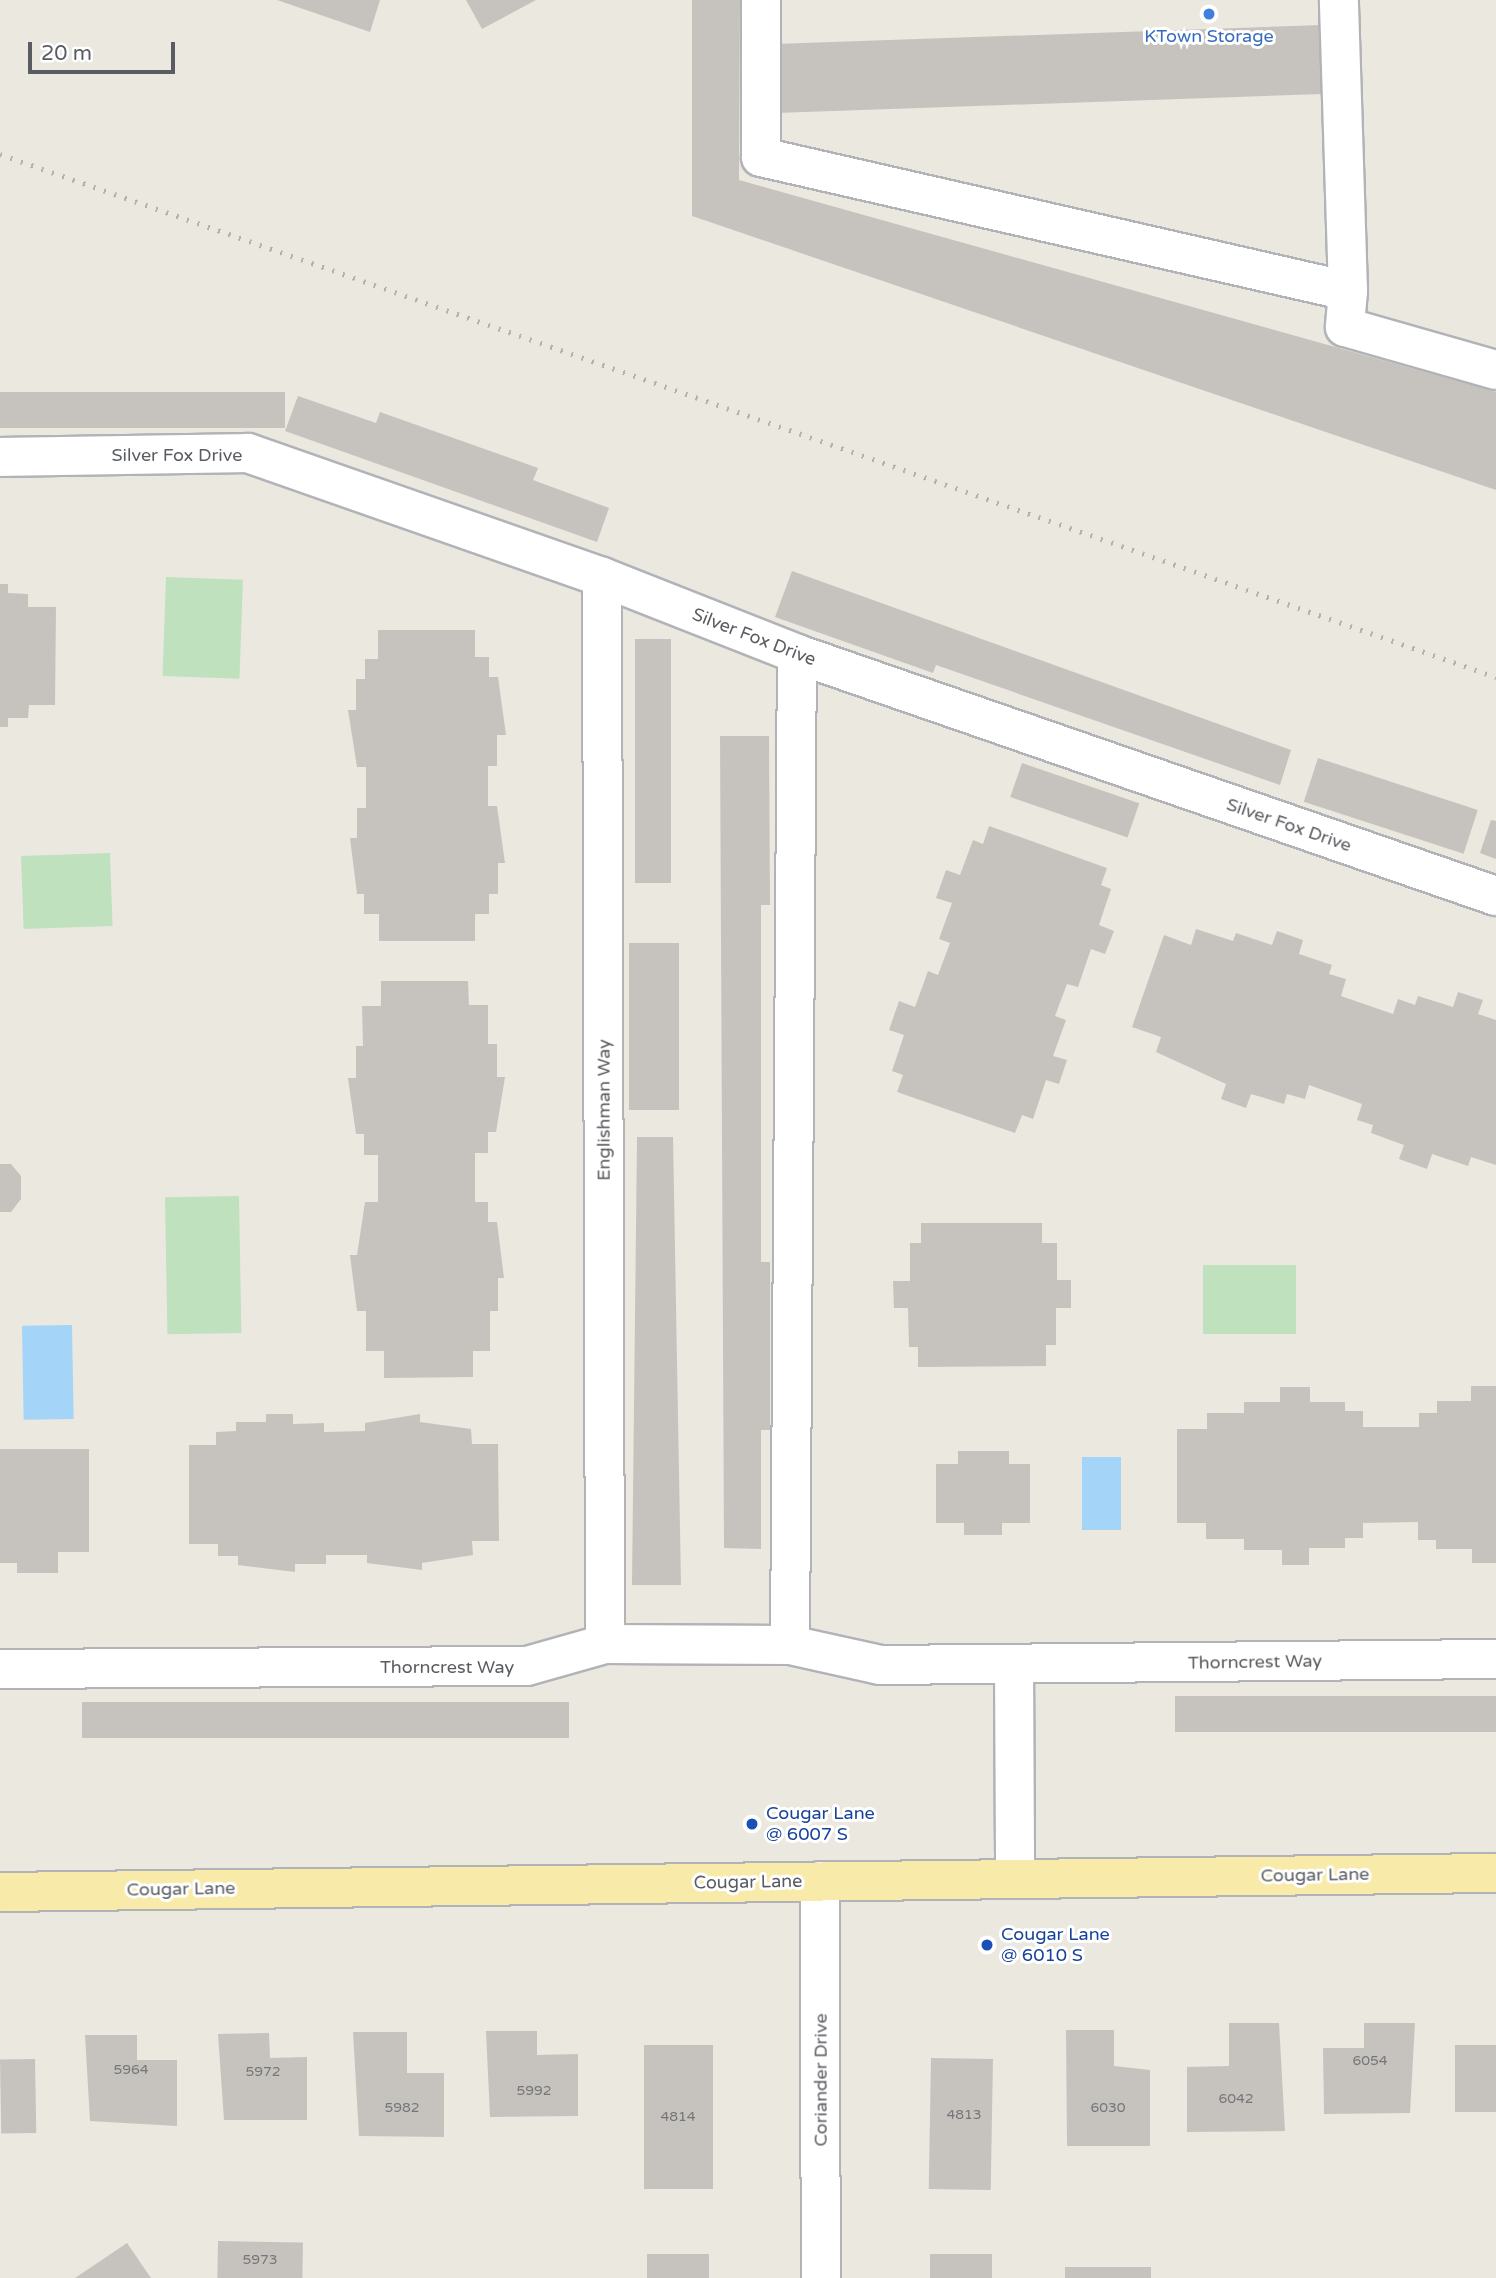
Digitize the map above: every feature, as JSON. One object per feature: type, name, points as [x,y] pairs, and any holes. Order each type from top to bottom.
[{"type":"main road","name":"Cougar Lane","points":[[0,1892],[1496,1873]]},
{"type":"street","points":[[761,0],[761,157],[1348,291]]},
{"type":"street","points":[[1339,0],[1348,291],[1345,327],[1496,370]]},
{"type":"street","name":"Silver Fox Drive","points":[[0,457],[248,453],[602,577],[797,654],[1496,897]]},
{"type":"street","name":"Englishman Way","points":[[602,577],[605,1644]]},
{"type":"street","points":[[790,1645],[797,654]]},
{"type":"street","name":"Thorncrest Way","points":[[0,1669],[527,1667],[605,1644],[790,1645],[880,1665],[1496,1659]]},
{"type":"street","points":[[1014,1664],[1015,1879]]},
{"type":"street","name":"Coriander Drive","points":[[820,1881],[821,2278]]},
{"type":"green space","points":[[166,577],[243,580],[239,679],[163,676]]},
{"type":"green space","points":[[110,853],[113,926],[24,929],[21,856]]},
{"type":"green space","points":[[239,1196],[241,1333],[167,1334],[165,1197]]},
{"type":"green space","points":[[1203,1265],[1296,1265],[1296,1334],[1203,1334]]},
{"type":"water","points":[[72,1325],[74,1419],[24,1420],[22,1326]]},
{"type":"water","points":[[1082,1457],[1121,1457],[1121,1530],[1082,1530]]},
{"type":"building","points":[[277,0],[380,0],[370,32]]},
{"type":"building","points":[[466,0],[536,0],[482,29]]},
{"type":"building","points":[[692,0],[740,0],[739,180],[1496,392],[1496,490],[692,216]]},
{"type":"building","points":[[1321,25],[1323,94],[777,113],[774,44]]},
{"type":"building","points":[[0,392],[285,392],[285,428],[0,428]]},
{"type":"building","points":[[298,396],[376,423],[380,412],[538,468],[533,480],[609,508],[597,542],[285,431]]},
{"type":"building","points":[[792,571],[1291,750],[1280,785],[936,665],[933,673],[775,617]]},
{"type":"building","points":[[0,584],[8,584],[8,593],[28,594],[28,607],[56,607],[55,705],[29,705],[28,718],[8,718],[8,727],[0,727]]},
{"type":"building","points":[[378,630],[475,630],[475,657],[489,657],[489,677],[498,677],[506,735],[497,735],[497,766],[488,766],[488,806],[497,806],[505,863],[498,863],[498,894],[489,894],[489,914],[475,914],[475,941],[379,941],[379,914],[364,914],[364,894],[357,894],[350,838],[357,838],[357,808],[366,808],[366,767],[357,767],[348,710],[356,710],[356,679],[365,679],[365,659],[378,659]]},
{"type":"building","points":[[635,639],[671,639],[671,883],[635,883]]},
{"type":"building","points":[[720,736],[769,736],[770,905],[761,905],[761,1262],[770,1262],[770,1430],[761,1430],[761,1549],[724,1548]]},
{"type":"building","points":[[1318,758],[1478,810],[1464,854],[1304,802]]},
{"type":"building","points":[[1022,763],[1139,803],[1128,837],[1010,797]]},
{"type":"building","points":[[1491,820],[1496,821],[1496,859],[1480,853]]},
{"type":"building","points":[[989,826],[1107,868],[1101,885],[1111,889],[1099,925],[1114,931],[1105,954],[1091,949],[1078,987],[1067,984],[1055,1016],[1066,1020],[1053,1056],[1067,1060],[1059,1084],[1046,1080],[1033,1119],[1022,1115],[1015,1133],[897,1092],[903,1075],[892,1071],[904,1035],[889,1030],[899,1001],[915,1007],[928,971],[938,975],[950,943],[939,939],[952,903],[936,898],[946,870],[960,875],[973,840],[983,844]]},
{"type":"building","points":[[1196,929],[1233,941],[1236,933],[1272,945],[1277,931],[1303,940],[1299,954],[1332,965],[1329,974],[1346,979],[1341,996],[1393,1014],[1398,999],[1415,1005],[1418,996],[1453,1007],[1458,992],[1483,1000],[1478,1014],[1496,1020],[1496,1165],[1471,1157],[1468,1166],[1432,1154],[1427,1169],[1399,1159],[1404,1145],[1371,1133],[1373,1125],[1357,1120],[1362,1104],[1309,1085],[1305,1099],[1287,1094],[1284,1104],[1251,1094],[1246,1108],[1221,1099],[1226,1084],[1156,1052],[1161,1037],[1132,1027],[1164,935],[1191,945]]},
{"type":"building","points":[[629,943],[679,943],[679,1110],[629,1110]]},
{"type":"building","points":[[381,981],[468,981],[469,1005],[488,1005],[488,1044],[497,1044],[497,1077],[505,1077],[496,1132],[488,1132],[488,1153],[475,1153],[475,1202],[488,1202],[488,1222],[497,1222],[504,1278],[498,1278],[498,1311],[490,1311],[490,1351],[473,1351],[473,1377],[384,1378],[384,1351],[366,1351],[366,1311],[357,1311],[350,1255],[357,1255],[365,1202],[378,1202],[378,1155],[364,1155],[364,1134],[356,1134],[348,1078],[356,1078],[356,1046],[363,1046],[362,1006],[381,1006]]},
{"type":"building","points":[[637,1137],[673,1137],[681,1585],[632,1585]]},
{"type":"building","points":[[0,1164],[11,1164],[21,1176],[21,1199],[11,1212],[0,1212]]},
{"type":"building","points":[[921,1223],[1042,1223],[1042,1243],[1057,1243],[1057,1280],[1071,1280],[1071,1308],[1056,1308],[1056,1345],[1046,1345],[1046,1366],[918,1367],[918,1347],[909,1347],[908,1308],[894,1308],[893,1281],[910,1281],[910,1243],[921,1243]]},
{"type":"building","points":[[1471,1386],[1496,1386],[1496,1563],[1472,1563],[1472,1549],[1436,1549],[1436,1540],[1418,1540],[1418,1522],[1363,1523],[1363,1538],[1345,1538],[1345,1548],[1309,1548],[1309,1565],[1282,1565],[1282,1550],[1244,1550],[1244,1539],[1206,1539],[1206,1523],[1177,1523],[1177,1429],[1207,1429],[1207,1413],[1244,1413],[1244,1402],[1280,1402],[1280,1387],[1310,1387],[1310,1402],[1345,1402],[1345,1411],[1363,1411],[1363,1427],[1419,1427],[1419,1413],[1437,1413],[1437,1401],[1471,1401]]},
{"type":"building","points":[[266,1414],[293,1414],[293,1424],[324,1423],[324,1432],[365,1431],[365,1423],[420,1414],[420,1422],[471,1429],[472,1444],[498,1444],[499,1541],[472,1541],[473,1555],[422,1563],[422,1570],[367,1563],[367,1555],[326,1555],[326,1564],[295,1564],[295,1572],[238,1565],[238,1556],[218,1556],[218,1544],[189,1544],[189,1445],[216,1445],[216,1432],[236,1431],[236,1422],[266,1422]]},
{"type":"building","points":[[0,1449],[89,1449],[89,1552],[58,1552],[58,1573],[17,1573],[17,1563],[0,1563]]},
{"type":"building","points":[[958,1451],[1009,1451],[1009,1464],[1030,1464],[1030,1523],[1002,1523],[1002,1535],[964,1535],[964,1523],[936,1523],[936,1464],[958,1464]]},
{"type":"building","points":[[1175,1696],[1496,1696],[1496,1732],[1175,1732]]},
{"type":"building","points":[[82,1702],[569,1702],[569,1738],[82,1738]]},
{"type":"building","points":[[1229,2023],[1279,2023],[1285,2131],[1187,2132],[1187,2067],[1229,2066]]},
{"type":"building","points":[[1364,2023],[1415,2023],[1410,2113],[1324,2114],[1323,2048],[1364,2048]]},
{"type":"building","points":[[1066,2030],[1114,2030],[1114,2066],[1150,2070],[1150,2146],[1067,2146]]},
{"type":"building","points":[[486,2031],[537,2031],[537,2055],[578,2054],[578,2116],[490,2117]]},
{"type":"building","points":[[353,2032],[407,2032],[407,2073],[444,2073],[444,2137],[359,2136]]},
{"type":"building","points":[[269,2033],[270,2058],[307,2057],[307,2120],[224,2120],[218,2034]]},
{"type":"building","points":[[85,2035],[137,2035],[137,2060],[177,2060],[177,2126],[90,2121]]},
{"type":"building","points":[[644,2045],[713,2045],[713,2189],[644,2189]]},
{"type":"building","points":[[1455,2045],[1496,2045],[1496,2112],[1455,2112]]},
{"type":"building","points":[[931,2058],[993,2059],[991,2190],[929,2189]]},
{"type":"building","points":[[35,2059],[36,2133],[1,2134],[0,2060]]},
{"type":"building","points":[[218,2241],[303,2242],[302,2278],[217,2278]]},
{"type":"building","points":[[127,2243],[151,2278],[75,2278]]},
{"type":"building","points":[[647,2254],[709,2254],[709,2278],[647,2278]]},
{"type":"building","points":[[930,2254],[992,2254],[992,2278],[930,2278]]},
{"type":"building","points":[[1065,2267],[1151,2267],[1151,2278],[1065,2278]]},
{"type":"railway","points":[[0,154],[1496,677]]},
{"type":"place","name":"KTown Storage","points":[[1209,14]]},
{"type":"place","name":"Cougar Lane @ 6007 S","points":[[752,1824]]},
{"type":"place","name":"Cougar Lane @ 6010 S","points":[[987,1945]]}]
